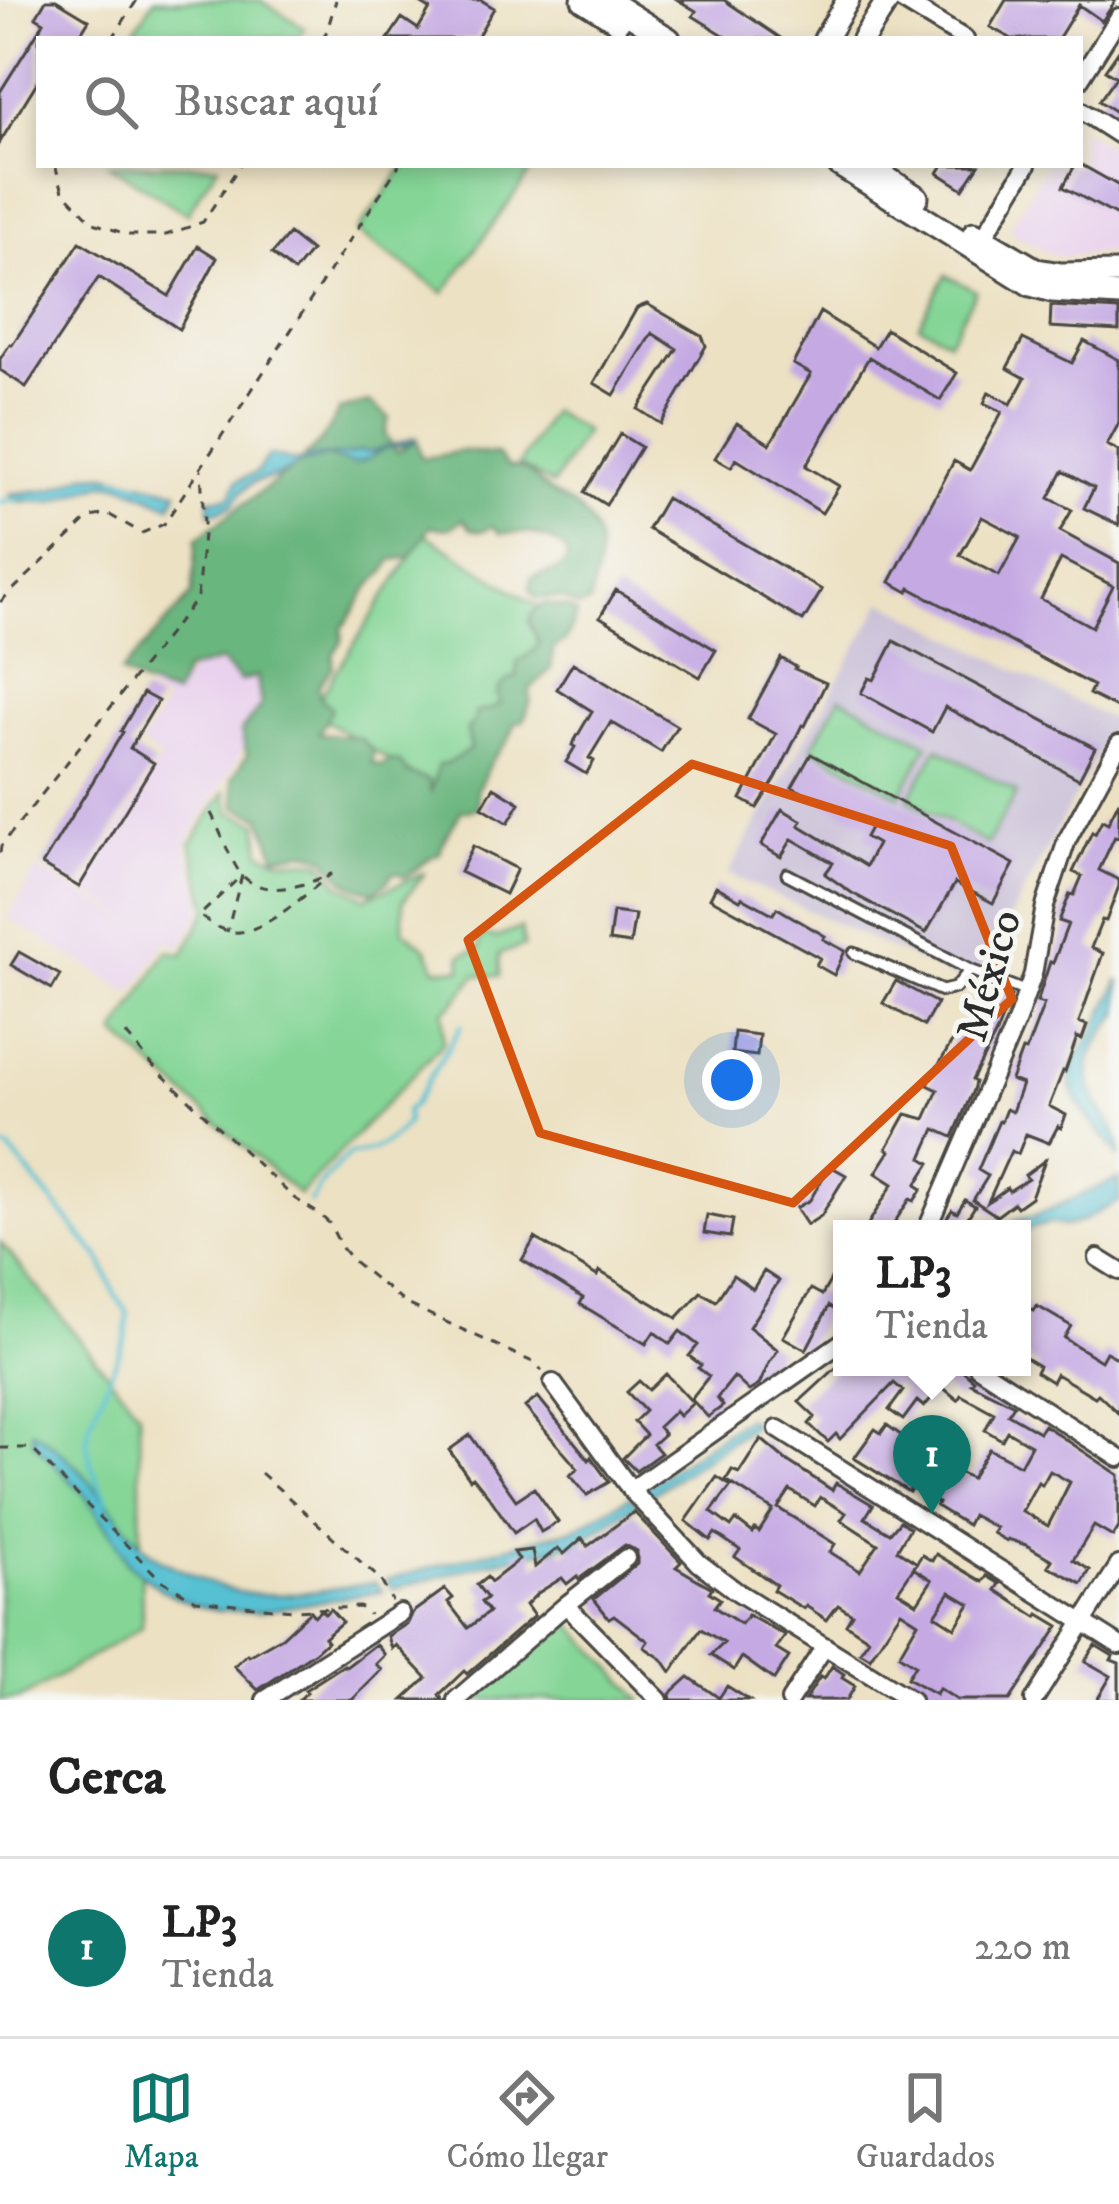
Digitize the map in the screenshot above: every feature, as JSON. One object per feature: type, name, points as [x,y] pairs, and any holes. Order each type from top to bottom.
[{"type":"street","points":[[827,36],[848,0]]},
{"type":"street","points":[[865,36],[888,0]]},
{"type":"street","points":[[902,0],[960,36]]},
{"type":"street","points":[[597,2],[640,36]]},
{"type":"street","points":[[597,2],[663,36]]},
{"type":"street","points":[[1083,74],[1119,17]]},
{"type":"street","points":[[1083,112],[1119,135]]},
{"type":"street","points":[[844,168],[979,245],[1037,270],[1119,273]]},
{"type":"street","points":[[871,168],[1031,285],[1119,295]]},
{"type":"street","points":[[979,245],[1025,168]]},
{"type":"street","name":"México","points":[[931,1220],[1027,992],[1045,906],[1066,841],[1119,744]]},
{"type":"street","points":[[1098,1258],[1119,1271]]},
{"type":"street","points":[[631,1490],[833,1348]]},
{"type":"street","points":[[992,1376],[1119,1458]]},
{"type":"street","points":[[554,1383],[631,1490],[699,1562],[736,1592],[911,1700]]},
{"type":"street","points":[[778,1429],[1119,1646]]},
{"type":"street","points":[[456,1700],[626,1558]]},
{"type":"street","points":[[1034,1700],[1119,1565]]},
{"type":"street","points":[[566,1605],[658,1700]]},
{"type":"street","points":[[265,1700],[400,1613]]},
{"type":"street","points":[[790,1700],[825,1646]]},
{"type":"lane","points":[[787,874],[970,970],[1027,992]]},
{"type":"lane","points":[[854,953],[942,991],[955,988],[970,970]]},
{"type":"path","points":[[114,36],[137,0]]},
{"type":"path","points":[[324,36],[335,0]]},
{"type":"path","points":[[56,168],[63,191],[94,223],[129,236],[166,235],[203,222],[238,168]]},
{"type":"path","points":[[0,602],[90,517],[108,514],[142,533],[164,524],[397,168]]},
{"type":"path","points":[[0,853],[197,598],[204,524],[201,468]]},
{"type":"path","points":[[211,813],[242,875],[268,889],[306,885],[331,874],[248,932],[227,932],[199,916],[242,875]]},
{"type":"path","points":[[227,932],[242,875]]},
{"type":"path","points":[[126,1034],[155,1068],[294,1198],[319,1214],[342,1248],[376,1280],[423,1313],[537,1364],[554,1383]]},
{"type":"path","points":[[0,1448],[34,1451],[161,1580],[196,1600],[292,1610],[359,1607],[367,1610],[374,1628]]},
{"type":"path","points":[[261,1473],[380,1579],[400,1613]]},
{"type":"highlighted area","points":[[692,764],[951,846],[1012,999],[793,1203],[540,1133],[468,940]]},
{"type":"shaded area","points":[[1083,130],[1119,153],[1119,256],[1103,252],[1052,255],[1009,230],[1045,168],[1083,168]]},
{"type":"shaded area","points":[[883,601],[1115,722],[973,986],[728,874]]},
{"type":"shaded area","points":[[206,645],[280,690],[185,844],[203,908],[179,948],[166,941],[132,993],[8,918],[36,869],[140,926],[83,890],[160,758],[141,744],[165,704],[147,691],[153,683],[174,696]]},
{"type":"green space","points":[[154,0],[260,0],[305,28],[300,36],[131,36]]},
{"type":"green space","points":[[114,168],[216,168],[187,214]]},
{"type":"green space","points":[[403,168],[520,168],[529,174],[444,293],[357,232]]},
{"type":"green space","points":[[946,275],[976,291],[949,341],[919,325]]},
{"type":"green space","points":[[369,402],[389,417],[385,435],[397,452],[417,440],[421,457],[464,451],[496,454],[508,467],[526,471],[581,512],[595,534],[599,555],[590,603],[578,607],[564,598],[536,598],[530,590],[532,577],[556,571],[567,561],[566,550],[535,535],[500,533],[493,526],[471,529],[463,519],[448,528],[431,526],[410,557],[391,560],[365,593],[342,628],[333,667],[319,685],[320,697],[332,709],[319,733],[360,738],[373,751],[372,763],[400,762],[407,773],[428,780],[431,791],[438,765],[471,749],[467,730],[476,712],[500,704],[500,688],[517,677],[517,662],[539,643],[529,623],[531,614],[544,604],[568,607],[577,614],[565,641],[553,649],[551,669],[530,689],[524,720],[514,724],[477,788],[478,808],[461,811],[440,853],[404,877],[392,874],[373,892],[344,880],[324,856],[305,852],[276,856],[261,817],[236,807],[232,779],[247,755],[241,731],[261,706],[257,676],[240,681],[220,661],[185,671],[174,696],[121,673],[192,594],[197,538],[292,469],[321,441],[340,410]]},
{"type":"green space","points":[[551,411],[585,431],[553,485],[519,465]]},
{"type":"green space","points":[[425,534],[556,618],[442,794],[311,711]]},
{"type":"green space","points":[[840,697],[928,744],[900,796],[812,748]]},
{"type":"green space","points":[[938,748],[1017,793],[987,844],[908,799]]},
{"type":"green space","points":[[225,792],[230,812],[258,823],[261,852],[280,860],[321,861],[338,883],[366,898],[425,873],[403,901],[403,930],[427,949],[436,969],[462,969],[461,955],[479,949],[480,936],[498,937],[521,928],[524,946],[499,954],[500,976],[476,975],[443,1011],[443,1043],[299,1195],[116,1034],[167,951],[183,954],[208,909],[191,843]]},
{"type":"green space","points":[[0,1242],[139,1412],[142,1627],[20,1699],[0,1700]]},
{"type":"green space","points":[[569,1622],[642,1700],[473,1700]]},
{"type":"water","points":[[417,437],[354,464],[326,457],[301,464],[254,482],[233,505],[210,514],[209,499],[230,497],[237,481],[256,473],[272,455],[296,462],[315,456],[372,452]]},
{"type":"water","points":[[107,474],[178,491],[171,506],[106,483],[53,502],[17,501],[10,494],[53,489],[85,475]]},
{"type":"water","points":[[1119,979],[1119,1014],[1095,1047],[1089,1069],[1093,1094],[1116,1136],[1119,1158],[1080,1105],[1071,1078]]},
{"type":"water","points":[[1119,1178],[1119,1201],[1080,1222],[1031,1229],[1031,1220],[1016,1220],[1033,1217]]},
{"type":"water","points":[[746,1418],[755,1424],[644,1500],[636,1493]]},
{"type":"water","points":[[32,1431],[76,1466],[146,1548],[203,1580],[258,1594],[297,1594],[375,1582],[382,1591],[258,1612],[194,1605],[163,1591],[128,1564],[83,1493],[33,1442]]},
{"type":"water","points":[[631,1496],[637,1504],[577,1543],[393,1589],[386,1580],[576,1528]]},
{"type":"building","points":[[46,0],[56,0],[89,20],[79,36],[36,36],[36,84],[0,142],[0,92],[44,22],[36,17]]},
{"type":"building","points":[[415,0],[481,0],[494,8],[478,36],[390,36],[402,18],[418,29],[430,9]]},
{"type":"building","points":[[678,0],[724,0],[778,36],[725,36],[693,16],[696,11]]},
{"type":"building","points":[[1006,0],[1116,0],[1102,21],[1079,5],[1060,36],[1006,36],[990,27]]},
{"type":"building","points":[[1119,50],[1119,114],[1099,101],[1116,77],[1105,70]]},
{"type":"building","points":[[1083,166],[1119,186],[1119,217],[1063,187],[1073,168]]},
{"type":"building","points":[[941,168],[977,168],[963,189],[938,173]]},
{"type":"building","points":[[289,234],[311,251],[294,272],[272,254]]},
{"type":"building","points":[[80,242],[169,296],[198,246],[217,258],[179,329],[99,277],[26,387],[0,370],[0,359]]},
{"type":"building","points":[[647,304],[702,336],[706,346],[661,424],[638,409],[677,349],[652,333],[614,395],[594,383],[637,308]]},
{"type":"building","points":[[1051,306],[1119,310],[1119,331],[1050,327]]},
{"type":"building","points":[[820,312],[875,347],[886,329],[957,373],[940,400],[869,357],[806,466],[839,486],[822,513],[736,459],[731,467],[715,458],[737,423],[770,444],[811,374],[793,364]]},
{"type":"building","points":[[1023,339],[1072,363],[1084,341],[1119,360],[1119,423],[1107,445],[1119,451],[1119,525],[1084,508],[1094,488],[1063,471],[1049,498],[1072,510],[1060,531],[1119,563],[1119,709],[1089,694],[1093,686],[910,588],[908,592],[890,582],[954,461],[970,470],[1002,412],[984,403],[989,392],[1011,404],[1025,378],[1007,368]],"holes":[[[982,517],[1020,537],[999,576],[960,555]],[[1061,559],[1113,586],[1092,627],[1041,599]]]},
{"type":"building","points":[[620,434],[641,447],[606,505],[585,492]]},
{"type":"building","points":[[666,498],[822,590],[803,621],[648,529]]},
{"type":"building","points":[[616,590],[716,650],[700,677],[600,617]]},
{"type":"building","points":[[894,641],[1095,748],[1079,779],[945,707],[932,732],[861,693],[869,678],[874,680]]},
{"type":"building","points":[[781,658],[826,683],[757,808],[741,799],[776,734],[748,719]]},
{"type":"building","points":[[573,663],[677,726],[661,752],[611,722],[589,758],[594,761],[586,774],[566,762],[592,711],[557,689]]},
{"type":"building","points":[[143,693],[158,701],[130,748],[154,763],[79,887],[42,865]]},
{"type":"building","points":[[811,754],[1014,864],[993,903],[955,883],[926,933],[852,893],[825,874],[833,863],[792,839],[781,857],[761,845],[782,809],[802,821],[799,825],[866,866],[877,844],[865,837],[871,826],[792,787]]},
{"type":"building","points":[[494,787],[520,803],[508,823],[482,807]]},
{"type":"building","points":[[1119,801],[1119,838],[1115,836],[1099,870],[1119,880],[1119,886],[1091,948],[1103,953],[1079,1022],[1087,1025],[1082,1039],[1077,1037],[1049,1106],[1066,1115],[1049,1143],[1026,1134],[1018,1154],[1011,1151],[988,1202],[1028,1179],[1025,1175],[1045,1160],[1031,1197],[997,1216],[973,1200],[988,1176],[978,1170],[1006,1109],[1012,1112],[1022,1084],[1011,1080],[1044,1004],[1037,1002],[1068,924],[1059,921],[1082,876],[1073,872],[1092,832],[1102,820],[1108,823]]},
{"type":"building","points":[[473,846],[517,869],[505,894],[460,872]]},
{"type":"building","points":[[716,886],[773,914],[777,908],[845,951],[834,975],[816,965],[820,958],[710,898]]},
{"type":"building","points":[[613,912],[635,915],[630,944],[609,941]]},
{"type":"building","points":[[19,952],[60,975],[52,989],[11,965]]},
{"type":"building","points":[[896,981],[937,1003],[924,1026],[883,1003]]},
{"type":"building","points":[[989,987],[1011,996],[972,1080],[973,1090],[953,1137],[935,1129],[922,1158],[930,1163],[916,1185],[922,1189],[914,1201],[910,1199],[896,1220],[871,1220],[893,1184],[876,1173],[890,1151],[887,1148],[906,1114],[925,1119],[938,1090],[928,1085],[960,1028],[965,1030],[975,1008],[979,1010]]},
{"type":"building","points":[[734,1032],[759,1035],[757,1056],[732,1053]]},
{"type":"building","points":[[830,1166],[846,1175],[821,1216],[807,1225],[796,1208],[810,1200]]},
{"type":"building","points":[[965,1200],[975,1206],[966,1220],[945,1220],[952,1210],[957,1213]]},
{"type":"building","points":[[707,1215],[733,1220],[730,1237],[704,1233]]},
{"type":"building","points":[[535,1238],[677,1318],[701,1292],[716,1301],[733,1275],[753,1289],[764,1271],[779,1281],[749,1327],[778,1350],[759,1385],[749,1391],[734,1377],[717,1398],[723,1406],[708,1417],[691,1399],[709,1376],[689,1356],[698,1345],[680,1331],[670,1344],[654,1332],[646,1344],[580,1304],[583,1298],[522,1260]]},
{"type":"building","points":[[833,1276],[833,1308],[829,1306],[806,1350],[783,1337],[811,1289],[822,1295]]},
{"type":"building","points":[[1037,1306],[1071,1326],[1064,1338],[1101,1361],[1106,1352],[1119,1359],[1119,1414],[1098,1394],[1095,1397],[1056,1374],[1052,1382],[1036,1372],[1039,1366],[1031,1361],[1031,1309]]},
{"type":"building","points":[[833,1371],[833,1376],[969,1376],[971,1383],[1014,1405],[1008,1414],[1039,1432],[1044,1425],[1119,1475],[1119,1527],[1113,1537],[1094,1526],[1073,1560],[1090,1570],[1082,1584],[1048,1566],[1052,1560],[1026,1545],[993,1533],[996,1528],[972,1515],[967,1525],[938,1503],[911,1488],[909,1492],[854,1458],[875,1429],[881,1433],[887,1425],[909,1441],[898,1456],[925,1471],[928,1466],[937,1471],[941,1464],[971,1478],[989,1449],[1020,1465],[1031,1445],[1007,1431],[1002,1440],[985,1430],[994,1413],[961,1395],[958,1400],[941,1386],[924,1407],[917,1401],[903,1420],[889,1410],[903,1391],[894,1383],[840,1439],[836,1434],[828,1442],[809,1424],[815,1417],[799,1402]],"holes":[[[1050,1471],[1070,1482],[1048,1526],[1022,1511]]]},
{"type":"building","points":[[666,1374],[693,1403],[658,1427],[664,1434],[653,1444],[661,1453],[636,1471],[623,1458],[646,1435],[634,1422],[645,1411],[627,1392],[639,1381],[649,1390]]},
{"type":"building","points":[[538,1397],[609,1482],[587,1495],[570,1475],[578,1469],[525,1407]]},
{"type":"building","points":[[470,1435],[516,1500],[534,1488],[558,1522],[541,1532],[534,1519],[514,1533],[449,1450]]},
{"type":"building","points":[[761,1439],[832,1490],[836,1483],[873,1505],[865,1518],[890,1533],[900,1521],[910,1528],[897,1550],[917,1563],[922,1555],[932,1561],[936,1554],[983,1582],[987,1576],[1000,1584],[996,1590],[1059,1626],[1010,1700],[957,1700],[939,1688],[936,1694],[907,1678],[915,1665],[899,1655],[918,1622],[901,1611],[870,1658],[860,1652],[869,1639],[846,1624],[852,1614],[838,1605],[827,1620],[804,1609],[735,1557],[740,1550],[715,1533],[710,1540],[686,1521],[717,1477],[731,1486],[711,1512],[731,1527],[736,1520],[753,1533],[755,1529],[759,1532],[773,1510],[726,1480],[732,1470],[739,1473]],"holes":[[[790,1490],[815,1506],[820,1497],[846,1513],[841,1520],[878,1544],[860,1571],[830,1552],[835,1544],[778,1508]],[[913,1568],[932,1580],[917,1603],[898,1591]],[[950,1592],[970,1604],[955,1628],[935,1615]]]},
{"type":"building","points":[[634,1512],[681,1562],[676,1567],[712,1588],[709,1592],[720,1599],[714,1607],[741,1624],[748,1615],[785,1636],[776,1649],[789,1657],[774,1680],[742,1657],[734,1670],[711,1655],[724,1643],[701,1629],[671,1672],[644,1647],[648,1641],[614,1615],[609,1618],[594,1599],[637,1564],[637,1551],[625,1545],[579,1579],[567,1584],[562,1578],[538,1593],[526,1605],[534,1616],[467,1674],[464,1671],[439,1695],[443,1700],[403,1700],[427,1678],[396,1645],[392,1649],[388,1636],[408,1623],[413,1612],[445,1589],[453,1598],[448,1602],[468,1628],[489,1612],[481,1602],[487,1598],[477,1585],[487,1577],[491,1582],[519,1560],[514,1552],[532,1550],[535,1567],[558,1548],[564,1554],[582,1538],[588,1546]]},
{"type":"building","points":[[330,1609],[342,1622],[324,1637],[327,1641],[258,1690],[234,1666],[282,1637],[310,1611],[314,1616]]},
{"type":"building","points":[[376,1644],[385,1655],[376,1664],[382,1670],[352,1700],[299,1700],[305,1690]]},
{"type":"building","points":[[1095,1645],[1119,1663],[1119,1700],[1097,1700],[1111,1676],[1085,1661]]},
{"type":"building","points":[[832,1666],[855,1686],[847,1700],[805,1700],[820,1677],[824,1679]]},
{"type":"building","points":[[689,1677],[719,1698],[727,1686],[749,1700],[671,1700],[670,1694]]},
{"type":"waterway","points":[[116,478],[139,483]]},
{"type":"waterway","points":[[0,502],[17,499]]},
{"type":"waterway","points":[[310,1202],[349,1154],[374,1149],[401,1129],[407,1122],[406,1111],[461,1026]]},
{"type":"waterway","points":[[0,1146],[10,1150],[101,1260],[128,1313],[126,1337],[89,1426],[92,1468],[107,1501]]},
{"type":"place","name":"LP3","points":[[932,1514]]}]
